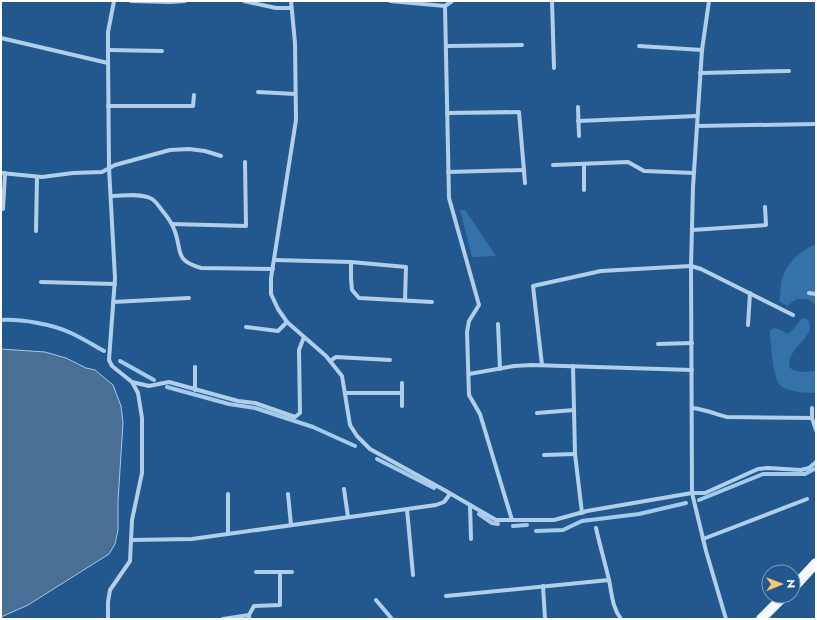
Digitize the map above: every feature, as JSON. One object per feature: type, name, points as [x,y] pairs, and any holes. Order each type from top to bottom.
[{"type":"main road","points":[[801,580],[816,564]]},
{"type":"main road","points":[[761,619],[776,604]]},
{"type":"street","points":[[108,619],[110,590],[130,561],[133,510],[142,473],[142,418],[138,393],[132,382],[112,366],[109,360],[115,284],[109,168],[108,32],[114,1]]},
{"type":"street","points":[[131,1],[185,1]]},
{"type":"street","points":[[244,1],[276,8],[291,8]]},
{"type":"street","points":[[291,1],[295,43],[296,120],[274,260],[271,294],[278,310],[287,322],[326,356],[342,376],[350,425],[370,449],[496,520],[554,520],[582,513],[692,493],[705,493],[758,469],[768,468],[801,470],[809,468],[816,462]]},
{"type":"street","points":[[390,1],[416,2],[445,6],[452,1]]},
{"type":"street","points":[[552,1],[554,68]]},
{"type":"street","points":[[709,1],[700,72],[692,230],[692,493],[703,539],[726,619]]},
{"type":"street","points":[[445,6],[448,198],[479,305],[469,321],[467,332],[469,395],[480,414],[512,520]]},
{"type":"street","points":[[1,38],[108,63]]},
{"type":"street","points":[[446,46],[522,45]]},
{"type":"street","points":[[639,46],[702,50]]},
{"type":"street","points":[[108,50],[162,51]]},
{"type":"street","points":[[700,72],[789,71]]},
{"type":"street","points":[[258,92],[296,94]]},
{"type":"street","points":[[108,106],[194,106],[194,95]]},
{"type":"street","points":[[578,107],[579,136]]},
{"type":"street","points":[[447,113],[519,112],[525,183]]},
{"type":"street","points":[[578,121],[697,116]]},
{"type":"street","points":[[697,126],[816,124]]},
{"type":"street","points":[[3,209],[3,173],[42,177],[73,173],[102,172],[109,168],[170,150],[189,149],[205,151],[221,156]]},
{"type":"street","points":[[172,224],[246,226],[245,162]]},
{"type":"street","points":[[553,165],[628,162],[644,171],[694,173]]},
{"type":"street","points":[[584,164],[584,190]]},
{"type":"street","points":[[448,172],[524,170]]},
{"type":"street","points":[[36,231],[37,177]]},
{"type":"street","points":[[111,196],[144,196],[153,198],[175,230],[179,252],[183,260],[190,264],[202,268],[273,269]]},
{"type":"street","points":[[692,230],[766,225],[765,206]]},
{"type":"street","points":[[274,260],[351,262],[406,267],[405,300]]},
{"type":"street","points":[[351,262],[350,278],[352,290],[359,298],[432,302]]},
{"type":"street","points":[[542,365],[533,286],[601,270],[691,266],[702,269],[793,315]]},
{"type":"street","points":[[41,282],[115,284]]},
{"type":"street","points":[[748,325],[750,293]]},
{"type":"street","points":[[809,293],[816,294]]},
{"type":"street","points":[[113,302],[189,298]]},
{"type":"street","points":[[246,327],[278,330],[287,322]]},
{"type":"street","points":[[498,324],[500,369]]},
{"type":"street","points":[[132,382],[149,386],[169,382],[238,401],[255,403],[295,417],[300,413],[299,350],[304,337]]},
{"type":"street","points":[[658,344],[692,343]]},
{"type":"street","points":[[330,361],[336,357],[390,360]]},
{"type":"street","points":[[469,374],[514,366],[542,365],[692,370]]},
{"type":"street","points":[[574,366],[576,454],[582,513]]},
{"type":"street","points":[[195,390],[196,367]]},
{"type":"street","points":[[402,383],[402,406]]},
{"type":"street","points":[[345,393],[402,393]]},
{"type":"street","points":[[692,408],[702,409],[727,417],[812,418]]},
{"type":"street","points":[[812,408],[812,418],[816,430]]},
{"type":"street","points":[[537,413],[574,410]]},
{"type":"street","points":[[544,455],[576,454]]},
{"type":"street","points":[[344,489],[348,517]]},
{"type":"street","points":[[228,494],[228,534]]},
{"type":"street","points":[[288,494],[291,525]]},
{"type":"street","points":[[131,540],[192,539],[436,505],[444,502],[450,494]]},
{"type":"street","points":[[703,539],[807,500]]},
{"type":"street","points":[[470,505],[471,539]]},
{"type":"street","points":[[407,509],[413,575]]},
{"type":"street","points":[[596,528],[609,580],[613,604],[616,613],[621,619]]},
{"type":"street","points":[[256,572],[292,572]]},
{"type":"street","points":[[223,619],[249,617],[254,606],[280,605],[280,572]]},
{"type":"street","points":[[446,596],[609,580]]},
{"type":"street","points":[[543,586],[546,619]]},
{"type":"street","points":[[376,600],[392,619]]},
{"type":"shaded area","points":[[460,210],[465,210],[496,256],[472,257]]},
{"type":"shaded area","points":[[816,244],[816,305],[808,299],[797,299],[787,306],[779,301],[781,282],[785,271],[796,257],[806,249]]},
{"type":"shaded area","points":[[803,318],[807,319],[810,328],[806,337],[792,354],[789,361],[789,366],[791,369],[800,372],[816,371],[816,393],[785,389],[779,383],[774,371],[770,331],[774,328],[787,334],[794,329]]},
{"type":"shaded area","points":[[1,349],[45,352],[66,358],[86,368],[95,370],[113,385],[121,406],[123,423],[118,501],[118,530],[115,544],[109,554],[28,605],[1,617]]},
{"type":"waterway","points":[[1,320],[27,321],[55,327],[75,335],[104,351]]},
{"type":"waterway","points":[[120,361],[154,380]]},
{"type":"waterway","points":[[167,387],[229,404],[255,408],[313,427],[355,446]]},
{"type":"waterway","points":[[377,459],[434,488]]},
{"type":"waterway","points":[[699,500],[763,474],[805,474],[816,468]]},
{"type":"waterway","points":[[536,531],[563,530],[582,521],[639,514],[686,503]]},
{"type":"waterway","points":[[479,514],[492,523],[498,524]]},
{"type":"waterway","points":[[513,526],[527,525]]}]
